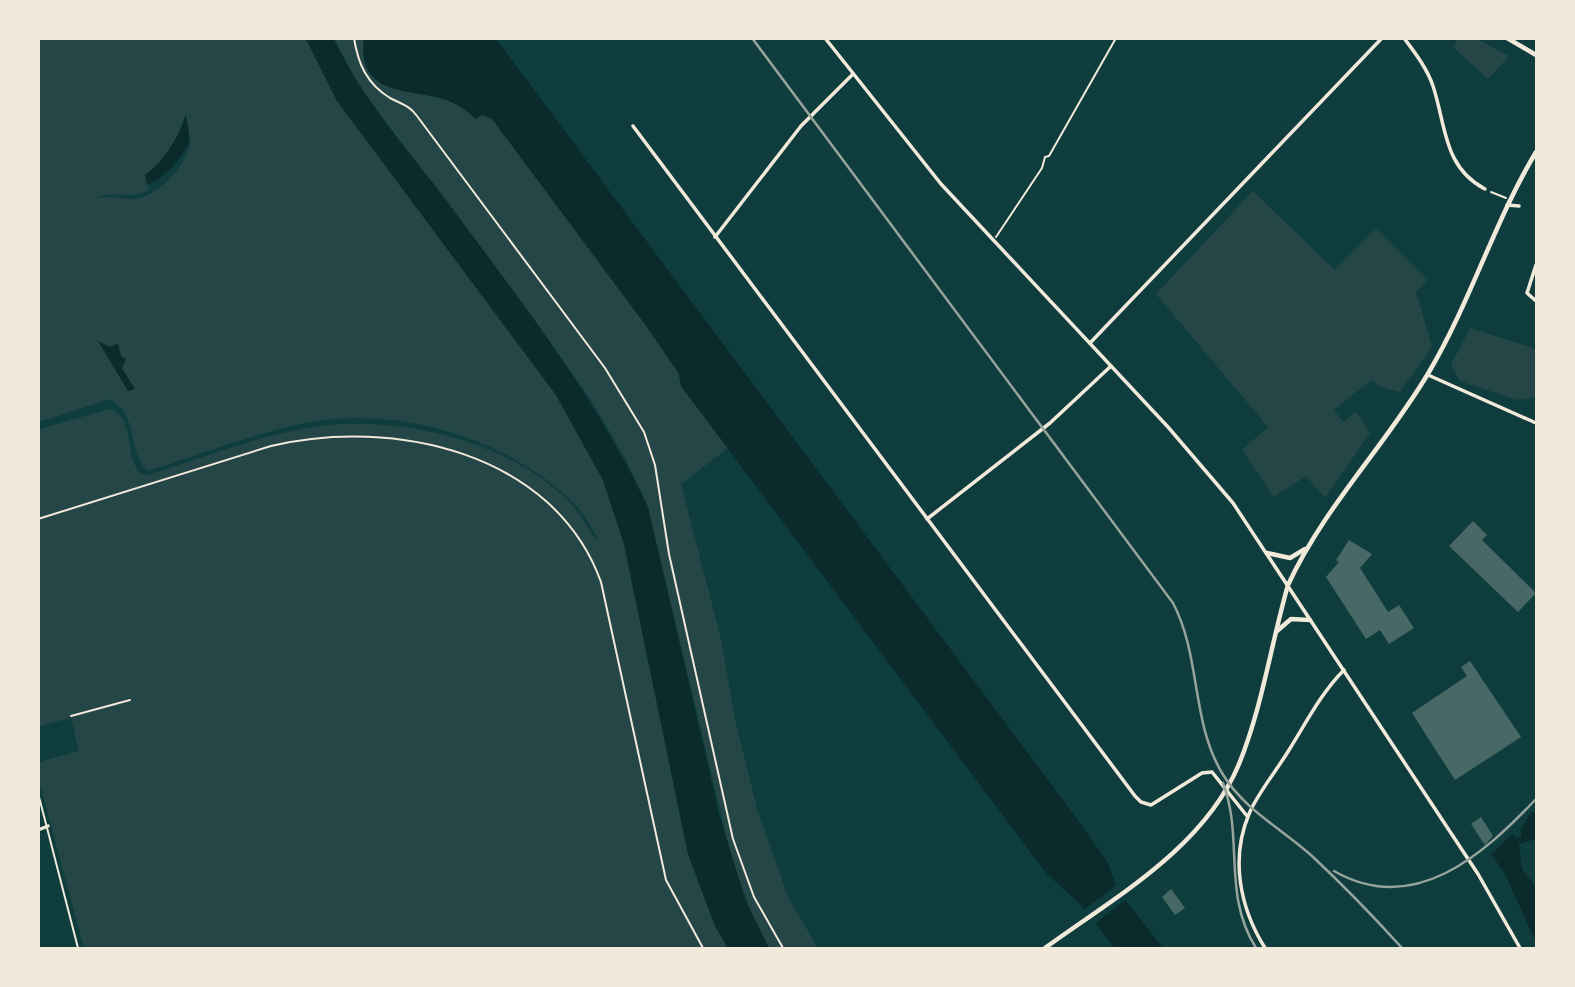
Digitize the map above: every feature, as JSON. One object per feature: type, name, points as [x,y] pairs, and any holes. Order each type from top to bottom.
[{"type":"main road","points":[[1507,38],[1536,55]]},
{"type":"main road","points":[[1045,948],[1177,849],[1220,799],[1231,780],[1251,727],[1288,585],[1309,546],[1428,375],[1468,299],[1509,202],[1536,152]]},
{"type":"main road","points":[[1267,553],[1290,558],[1309,546]]},
{"type":"main road","points":[[1275,634],[1291,619],[1310,620]]},
{"type":"street","points":[[825,38],[941,184],[1210,475],[1267,553],[1478,874],[1520,948]]},
{"type":"street","points":[[1090,343],[1382,38]]},
{"type":"street","points":[[1404,38],[1430,78],[1453,160],[1461,172],[1485,189]]},
{"type":"street","points":[[715,237],[801,126],[853,74]]},
{"type":"street","points":[[633,126],[1140,802],[1156,803],[1202,773],[1212,772],[1247,816]]},
{"type":"street","points":[[1509,202],[1519,206]]},
{"type":"street","points":[[1536,265],[1527,293],[1536,301]]},
{"type":"street","points":[[927,519],[1044,428],[1111,366]]},
{"type":"street","points":[[1428,375],[1536,423]]},
{"type":"street","points":[[1265,948],[1247,913],[1240,888],[1240,859],[1247,816],[1316,706],[1343,670]]},
{"type":"street","points":[[38,830],[48,826]]},
{"type":"lane","points":[[38,793],[78,948]]},
{"type":"path","points":[[354,38],[363,73],[382,92],[404,103],[417,116],[605,368],[644,432],[656,465],[670,554],[733,839],[754,897],[783,948]]},
{"type":"path","points":[[993,241],[1042,168],[1045,157],[1049,156],[1116,38]]},
{"type":"path","points":[[1485,189],[1509,202]]},
{"type":"path","points":[[38,519],[271,446],[304,438],[343,435],[395,439],[445,448],[478,460],[531,488],[568,521],[593,560],[601,582],[666,880],[703,948]]},
{"type":"path","points":[[71,716],[130,700]]},
{"type":"shaded area","points":[[1459,38],[1477,39],[1509,56],[1488,79],[1453,47]]},
{"type":"shaded area","points":[[38,39],[306,39],[337,101],[556,395],[603,480],[624,544],[688,854],[715,926],[728,948],[84,948],[39,781],[39,762],[79,751],[71,718],[39,726],[39,429],[110,409],[115,410],[125,424],[136,467],[141,474],[148,475],[282,433],[335,424],[371,424],[446,435],[483,447],[547,482],[572,505],[596,540],[599,540],[572,501],[545,478],[480,443],[409,422],[372,418],[300,424],[243,439],[148,471],[137,454],[126,416],[110,399],[39,422]],"holes":[[[185,116],[190,140],[188,152],[169,179],[142,197],[95,198],[110,194],[133,195],[149,190],[145,175],[164,156]]]},
{"type":"shaded area","points":[[306,39],[334,39],[370,101],[553,347],[627,465],[648,507],[719,814],[745,899],[769,948],[728,948],[715,926],[688,854],[624,544],[603,480],[556,395],[337,101]]},
{"type":"shaded area","points":[[334,39],[364,39],[364,57],[368,71],[376,80],[387,86],[448,100],[476,119],[482,115],[492,118],[647,327],[679,374],[681,386],[728,448],[681,484],[721,639],[735,719],[757,809],[788,897],[818,948],[769,948],[758,931],[732,860],[648,507],[625,458],[591,400],[533,318],[361,89]]},
{"type":"shaded area","points":[[364,39],[496,39],[1080,823],[1108,863],[1120,897],[1163,948],[1115,948],[1080,904],[1047,874],[681,386],[679,374],[647,327],[492,119],[482,115],[476,119],[448,101],[401,90],[376,80],[368,71],[364,57]]},
{"type":"shaded area","points":[[186,115],[189,138],[187,147],[166,173],[147,184],[145,175],[159,163],[170,148]]},
{"type":"shaded area","points":[[1253,191],[1335,270],[1376,229],[1427,280],[1416,292],[1432,347],[1400,392],[1381,387],[1371,380],[1334,410],[1343,422],[1356,412],[1370,433],[1325,498],[1306,476],[1274,497],[1242,450],[1268,427],[1156,294]]},
{"type":"shaded area","points":[[1470,328],[1536,349],[1536,397],[1517,400],[1460,381],[1451,365]]},
{"type":"shaded area","points":[[98,341],[110,347],[118,343],[121,356],[126,359],[122,368],[135,389],[128,391]]},
{"type":"shaded area","points":[[1532,811],[1536,815],[1536,839],[1519,844],[1522,869],[1536,887],[1536,942],[1504,872],[1491,854],[1513,834],[1517,839],[1521,837],[1521,829]]},
{"type":"pier","points":[[1119,883],[1123,895],[1128,898],[1093,925],[1082,911]]},
{"type":"building","points":[[1473,521],[1487,535],[1482,540],[1536,593],[1518,612],[1449,546]]},
{"type":"building","points":[[1349,540],[1372,554],[1360,568],[1388,612],[1399,605],[1414,628],[1389,644],[1380,630],[1366,639],[1326,577],[1339,562],[1336,560]]},
{"type":"building","points":[[1470,661],[1521,737],[1455,780],[1412,713],[1467,676],[1461,667]]},
{"type":"building","points":[[1481,817],[1493,836],[1485,845],[1471,824]]},
{"type":"building","points":[[1171,889],[1185,908],[1175,915],[1162,897]]},
{"type":"railway","points":[[752,38],[1173,603],[1188,645],[1205,732],[1212,753],[1231,786],[1252,808],[1312,856],[1402,948]]},
{"type":"railway","points":[[1223,783],[1232,824],[1239,907],[1256,948]]},
{"type":"railway","points":[[1334,871],[1363,883],[1392,887],[1419,883],[1470,859],[1536,799]]}]
